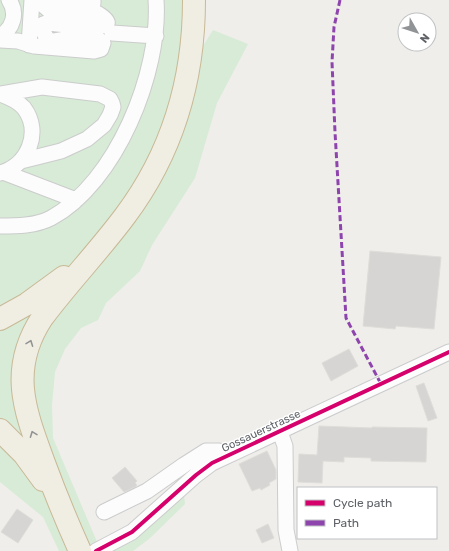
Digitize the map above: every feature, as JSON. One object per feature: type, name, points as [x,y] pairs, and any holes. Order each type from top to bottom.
[{"type":"highway","points":[[62,510],[29,423],[24,404],[22,381],[28,348],[39,324],[60,294],[128,211],[149,179],[162,155],[176,120],[185,89],[191,59],[194,0]]},
{"type":"highway","points":[[0,319],[27,304],[58,282],[84,260],[112,232]]},
{"type":"highway","points":[[0,430],[15,444],[28,460],[62,510],[92,550]]},
{"type":"street","points":[[0,36],[7,31],[13,21],[13,9],[9,0]]},
{"type":"street","points":[[0,226],[23,226],[50,219],[76,200],[97,176],[116,147],[132,116],[146,80],[156,36],[156,0]]},
{"type":"street","points":[[0,40],[29,45],[94,51],[101,49],[102,46],[109,43],[108,24],[94,1],[91,5],[36,2]]},
{"type":"street","points":[[36,2],[60,17],[76,16],[96,12],[108,24],[156,36]]},
{"type":"street","points":[[29,45],[36,24],[36,2]]},
{"type":"street","points":[[36,24],[54,23],[100,27],[108,24]]},
{"type":"street","points":[[36,24],[42,27],[47,39],[52,41],[87,36],[100,40],[103,43],[102,46]]},
{"type":"street","points":[[0,94],[42,87],[100,94],[110,100],[112,107],[110,115],[104,125],[87,139],[61,151],[21,161]]},
{"type":"street","points":[[0,94],[13,99],[24,108],[30,121],[32,135],[26,155],[21,161],[13,168],[1,172]]},
{"type":"street","points":[[110,115],[132,116]]},
{"type":"street","points":[[1,172],[76,200]]},
{"type":"street","name":"Gossauerstrasse","points":[[92,550],[132,532],[196,475],[228,455],[449,352]]},
{"type":"street","points":[[280,432],[285,446],[286,530],[290,551]]},
{"type":"street","points":[[104,512],[147,491],[206,451],[219,451],[228,455]]},
{"type":"green space","points":[[0,0],[184,0],[185,26],[176,89],[213,30],[248,44],[217,103],[195,178],[152,245],[140,271],[106,303],[98,320],[81,328],[65,349],[55,372],[52,405],[53,438],[100,549],[183,486],[185,504],[149,539],[133,551],[59,551],[43,517],[0,482]]},
{"type":"building","points":[[370,251],[441,257],[434,329],[396,326],[395,329],[363,326]]},
{"type":"building","points":[[349,349],[358,366],[331,381],[322,363]]},
{"type":"building","points":[[424,383],[437,418],[428,421],[416,386]]},
{"type":"building","points":[[319,426],[427,428],[426,462],[371,461],[371,458],[344,457],[344,462],[323,461],[322,483],[298,482],[299,454],[317,455]]},
{"type":"building","points":[[267,451],[276,470],[276,479],[269,483],[270,485],[261,490],[260,488],[252,491],[239,464]]},
{"type":"building","points":[[125,467],[137,481],[135,483],[137,485],[124,492],[112,478]]},
{"type":"building","points":[[17,509],[33,520],[18,543],[1,532]]},
{"type":"building","points":[[268,524],[274,538],[262,543],[256,530]]},
{"type":"marked path","points":[[340,0],[334,27],[332,62],[346,318],[381,384]]},
{"type":"cycle path","points":[[96,551],[132,532],[196,475],[212,463],[449,352]]}]
